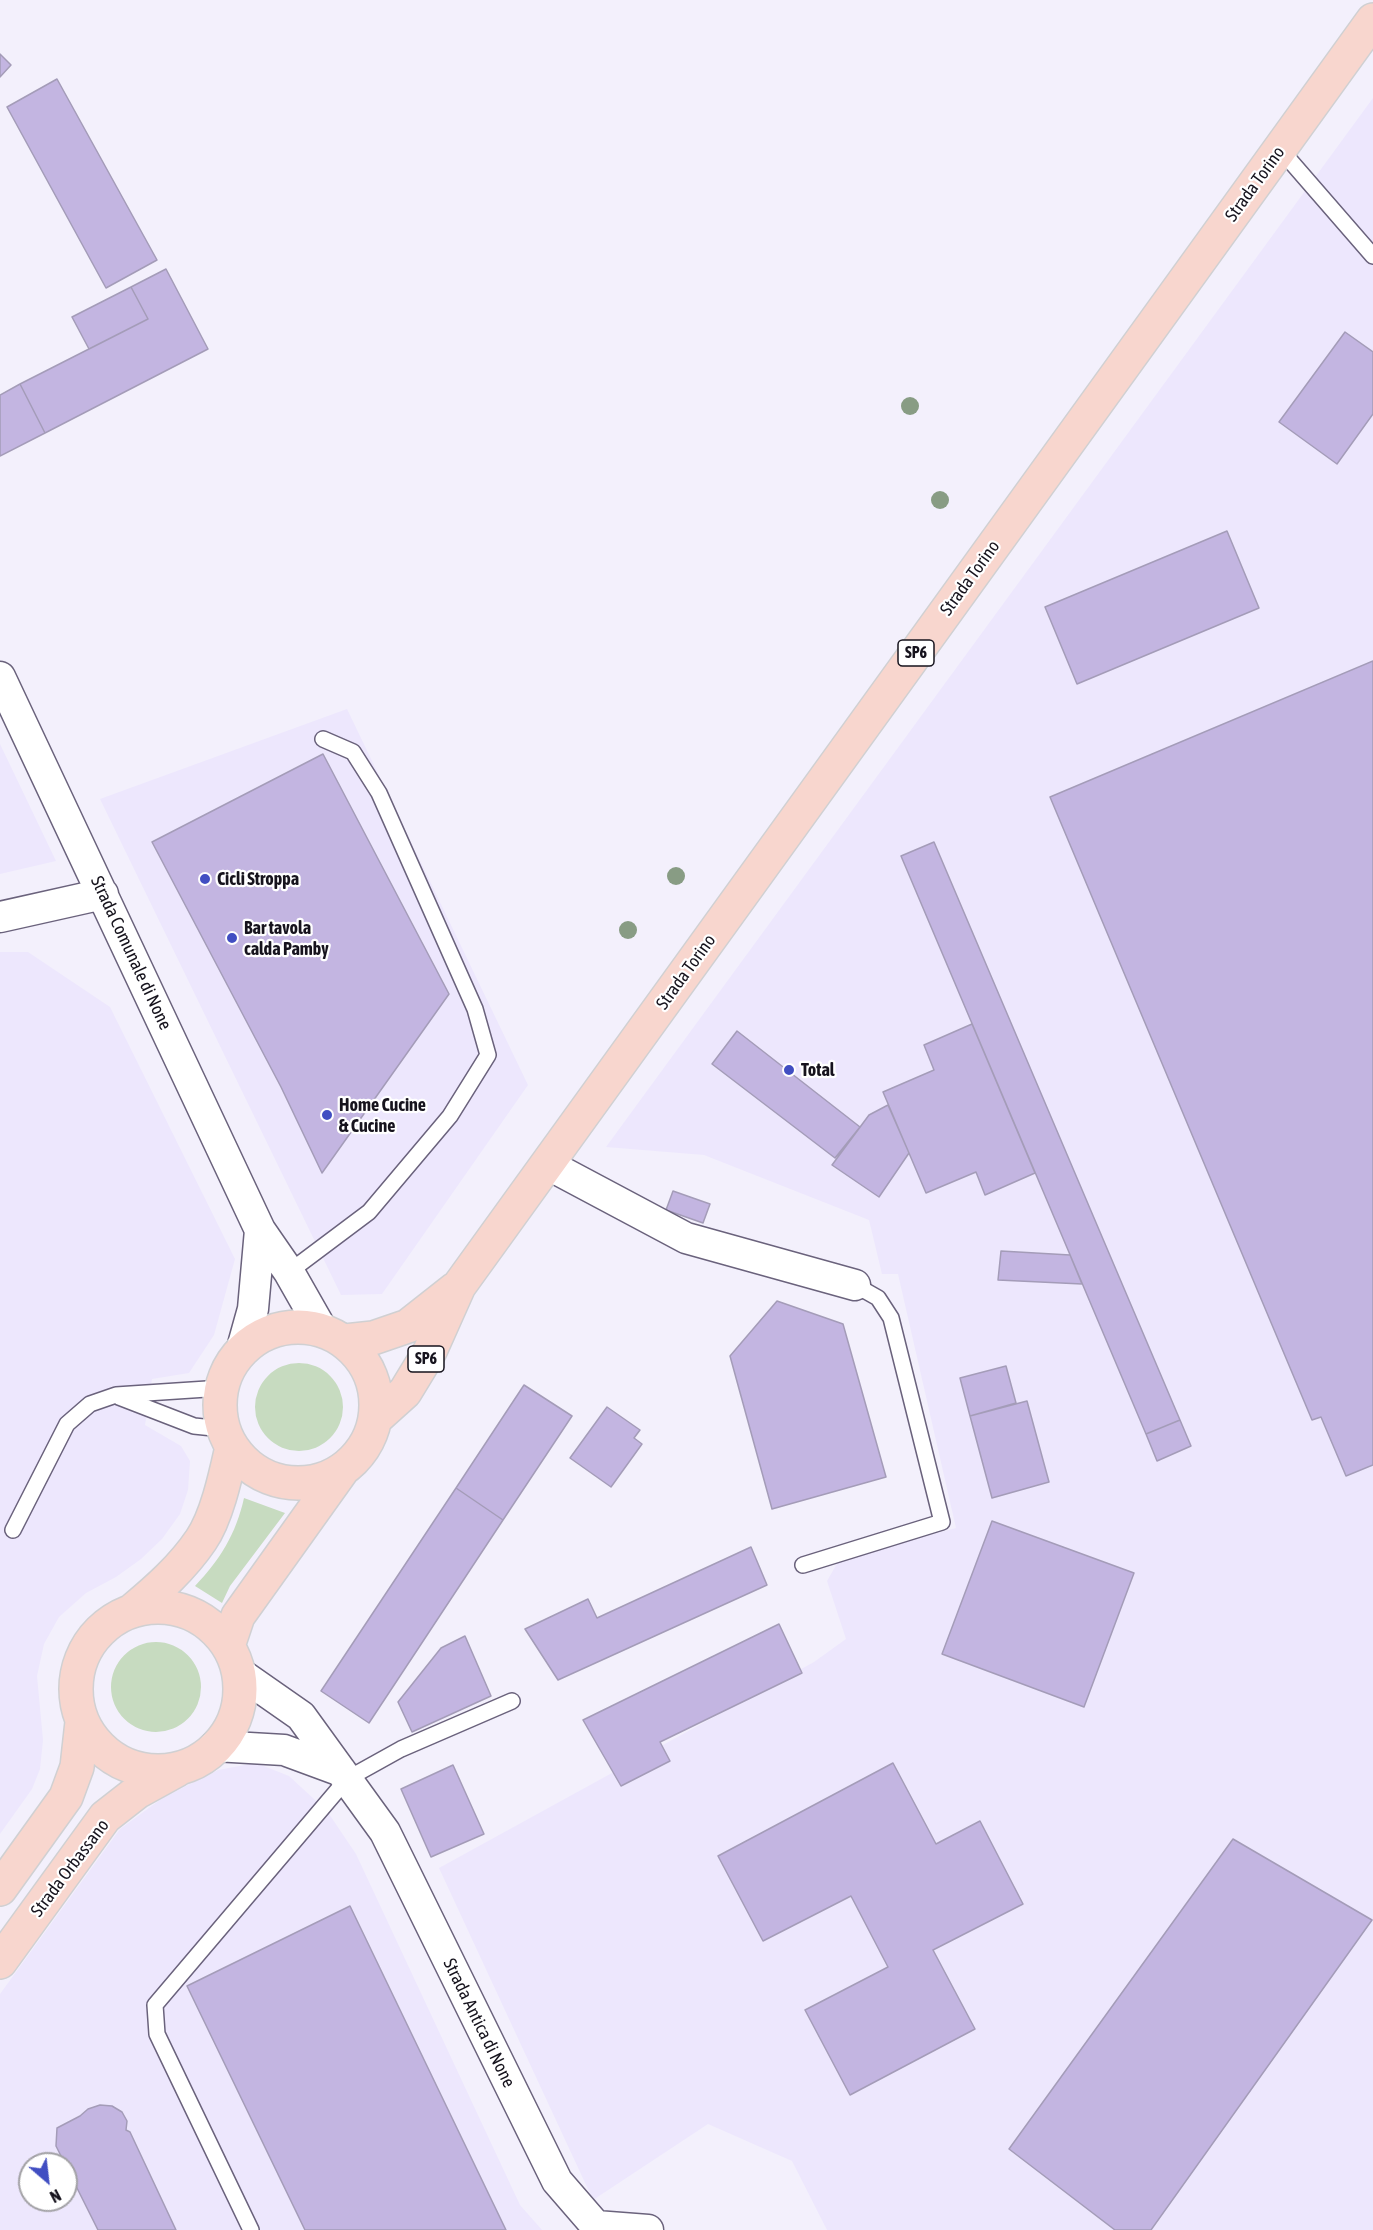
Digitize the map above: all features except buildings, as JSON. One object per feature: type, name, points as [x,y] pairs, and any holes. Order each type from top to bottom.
[{"type":"main road","name":"Strada Torino","points":[[375,1419],[405,1392],[430,1351],[459,1286],[1373,20]]},
{"type":"main road","name":"Strada Torino","points":[[333,1336],[373,1338],[408,1326],[459,1286]]},
{"type":"main road","points":[[82,1722],[98,1745],[119,1761],[140,1769],[161,1771],[182,1767],[207,1754],[226,1734],[236,1714],[240,1693],[233,1659],[238,1616],[343,1469],[358,1455],[369,1438],[375,1419],[376,1397],[371,1376],[360,1357],[333,1336],[300,1326],[278,1329],[258,1338],[241,1352],[229,1368],[222,1388],[220,1408],[228,1438],[246,1463],[282,1482],[303,1483],[324,1479],[343,1469]]},
{"type":"main road","points":[[0,1889],[66,1797],[77,1767],[82,1722],[76,1695],[78,1668],[89,1643],[108,1623],[133,1610],[171,1578],[202,1539],[222,1491],[228,1438]]},
{"type":"main road","points":[[133,1610],[160,1606],[187,1612],[210,1625],[233,1659]]},
{"type":"main road","name":"Strada Orbassano","points":[[0,1962],[105,1817],[137,1792],[182,1767]]},
{"type":"street","name":"Strada Comunale di None","points":[[0,677],[260,1230],[333,1336]]},
{"type":"street","points":[[0,917],[103,894]]},
{"type":"street","points":[[547,1164],[686,1238],[855,1285]]},
{"type":"street","points":[[241,1352],[253,1309],[260,1230]]},
{"type":"street","name":"Strada Antica di None","points":[[233,1659],[301,1716],[385,1832],[557,2181],[596,2226],[648,2230]]},
{"type":"street","points":[[215,1746],[284,1750],[344,1775]]},
{"type":"lane","points":[[1280,149],[1373,256]]},
{"type":"lane","points":[[289,1272],[369,1212],[450,1116],[488,1055],[475,1009],[379,793],[353,752],[323,739]]},
{"type":"lane","points":[[803,1565],[942,1522],[891,1318],[878,1298],[855,1285]]},
{"type":"lane","points":[[13,1530],[67,1424],[90,1404],[116,1395],[222,1388]]},
{"type":"lane","points":[[116,1395],[228,1438]]},
{"type":"lane","points":[[251,2230],[158,2034],[155,2005],[344,1775],[512,1701]]},
{"type":"shaded area","points":[[1373,98],[1373,2230],[827,2230],[792,2161],[708,2124],[593,2200],[439,1868],[814,1662],[846,1639],[827,1581],[839,1560],[956,1528],[898,1274],[882,1274],[869,1220],[704,1155],[606,1147]]},
{"type":"shaded area","points":[[347,709],[528,1085],[382,1294],[341,1295],[100,799]]},
{"type":"shaded area","points":[[0,744],[56,861],[0,874]]},
{"type":"shaded area","points":[[0,952],[28,952],[110,1007],[235,1259],[214,1335],[189,1373],[152,1379],[145,1425],[181,1446],[190,1461],[188,1490],[180,1514],[162,1539],[141,1559],[116,1577],[86,1593],[59,1617],[44,1644],[37,1676],[43,1740],[40,1769],[32,1789],[0,1834]]},
{"type":"shaded area","points":[[256,1763],[289,1776],[327,1811],[356,1854],[520,2205],[542,2230],[0,2230],[0,1994],[120,1829],[164,1797],[218,1770]]},
{"type":"green space","points":[[299,1363],[316,1367],[330,1376],[339,1390],[343,1407],[339,1424],[330,1438],[316,1447],[299,1451],[282,1447],[268,1438],[259,1424],[255,1407],[259,1390],[268,1376],[282,1367]]},
{"type":"green space","points":[[244,1498],[285,1513],[230,1586],[222,1603],[195,1586],[226,1546]]},
{"type":"green space","points":[[156,1642],[173,1646],[188,1655],[197,1670],[201,1687],[197,1704],[188,1719],[173,1728],[156,1732],[139,1728],[124,1719],[115,1704],[111,1687],[115,1670],[124,1655],[139,1646]]},
{"type":"place","name":"Cicli Stroppa","points":[[205,879]]},
{"type":"place","name":"Bar tavola calda Pamby","points":[[232,938]]},
{"type":"place","name":"Total","points":[[789,1070]]},
{"type":"place","name":"Home Cucine & Cucine","points":[[327,1115]]}]
